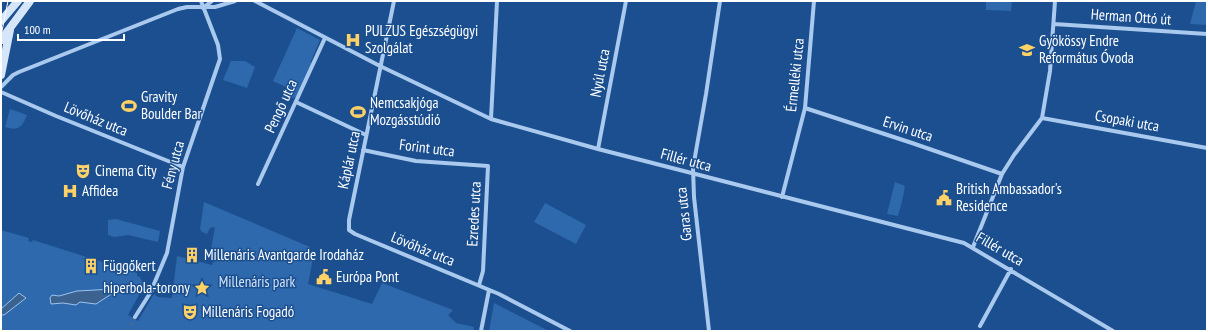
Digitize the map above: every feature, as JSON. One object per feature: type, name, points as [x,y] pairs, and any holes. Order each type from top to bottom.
[{"type":"main road","points":[[1,21],[18,1]]},
{"type":"main road","points":[[1,40],[30,1]]},
{"type":"main road","points":[[1,75],[11,28]]},
{"type":"street","name":"Fény utca","points":[[154,284],[167,252],[183,167],[220,59],[218,46],[201,1]]},
{"type":"street","points":[[203,8],[212,1]]},
{"type":"street","points":[[1,87],[13,75],[160,16],[187,7],[214,7],[235,1]]},
{"type":"street","name":"Fillér utca","points":[[255,1],[380,66],[491,119],[693,174],[964,243],[1011,269],[1113,331]]},
{"type":"street","name":"Káplár utca","points":[[349,230],[349,220],[394,1]]},
{"type":"street","points":[[491,119],[497,1]]},
{"type":"street","name":"Nyúl utca","points":[[598,149],[626,1]]},
{"type":"street","name":"Garas utca","points":[[709,331],[693,174],[720,1]]},
{"type":"street","name":"Érmelléki utca","points":[[782,197],[805,108],[814,1]]},
{"type":"street","points":[[973,247],[1002,174],[1014,155],[1042,118],[1046,102],[1055,1]]},
{"type":"street","points":[[1,16],[10,10]]},
{"type":"street","name":"Herman Ottó út","points":[[1054,24],[1207,34]]},
{"type":"street","name":"Pengő utca","points":[[258,184],[325,38]]},
{"type":"street","name":"Lövőház utca","points":[[1,92],[183,167]]},
{"type":"street","points":[[296,102],[366,135]]},
{"type":"street","name":"Ervin utca","points":[[805,108],[912,142],[1002,174]]},
{"type":"street","name":"Csopaki utca","points":[[1042,118],[1207,148]]},
{"type":"street","name":"Forint utca","points":[[363,150],[416,160],[488,166]]},
{"type":"street","name":"Ezredes utca","points":[[479,286],[483,271],[488,166]]},
{"type":"street","name":"Lövőház utca","points":[[349,230],[355,234],[489,290],[570,331]]},
{"type":"street","points":[[980,326],[1011,269]]},
{"type":"street","points":[[135,317],[152,290]]},
{"type":"street","points":[[481,331],[489,290]]},
{"type":"green space","points":[[986,1],[1012,1],[1011,11],[986,10]]},
{"type":"green space","points":[[1196,1],[1207,1],[1207,25],[1190,24]]},
{"type":"green space","points":[[297,28],[320,40],[311,61],[311,67],[298,96],[293,98],[288,95],[288,88],[273,81]]},
{"type":"green space","points":[[231,61],[245,61],[255,67],[247,88],[223,80]]},
{"type":"green space","points":[[10,109],[27,115],[21,126],[13,129],[5,127]]},
{"type":"green space","points":[[895,182],[905,186],[898,216],[887,214]]},
{"type":"green space","name":"Millenáris park","points":[[204,202],[310,247],[309,251],[314,253],[308,284],[372,304],[382,283],[453,310],[448,315],[456,323],[474,327],[473,331],[1,331],[1,230],[29,238],[28,241],[32,242],[33,240],[137,273],[137,276],[140,277],[144,286],[128,315],[138,321],[154,294],[158,297],[172,298],[177,256],[212,265],[217,252],[211,249],[215,227],[210,228],[207,234],[202,232],[200,229]]},
{"type":"green space","points":[[545,203],[586,225],[576,244],[534,222]]},
{"type":"green space","points":[[116,219],[160,231],[158,242],[128,235],[114,237],[108,235],[108,220]]},
{"type":"green space","points":[[494,303],[549,331],[489,331]]},
{"type":"shaded area","points":[[114,289],[116,291],[96,304],[80,302],[76,305],[63,303],[51,304],[50,298],[52,295],[59,296],[77,291]]},
{"type":"shaded area","points":[[19,293],[26,298],[4,315],[1,315],[1,309]]},
{"type":"tunnel","points":[[127,331],[135,317]]},
{"type":"tram line","points":[[1,36],[8,1]]},
{"type":"place","name":"PULZUS Egészségügyi Szolgálat","points":[[353,40]]},
{"type":"place","name":"Gyökössy Endre Református Óvoda","points":[[1027,50]]},
{"type":"place","name":"Gravity Boulder Bar","points":[[129,106]]},
{"type":"place","name":"Nemcsakjóga Mozgásstúdió","points":[[358,112]]},
{"type":"place","name":"Cinema City","points":[[83,171]]},
{"type":"place","name":"Affidea","points":[[70,191]]},
{"type":"place","name":"British Ambassador's Residence","points":[[944,198]]},
{"type":"place","name":"Millenáris Avantgarde Irodaház","points":[[192,255]]},
{"type":"place","name":"Függőkert","points":[[91,266]]},
{"type":"place","name":"Európa Pont","points":[[324,277]]},
{"type":"place","name":"hiperbola-torony","points":[[202,288]]},
{"type":"place","name":"Millenáris Fogadó","points":[[190,312]]}]
